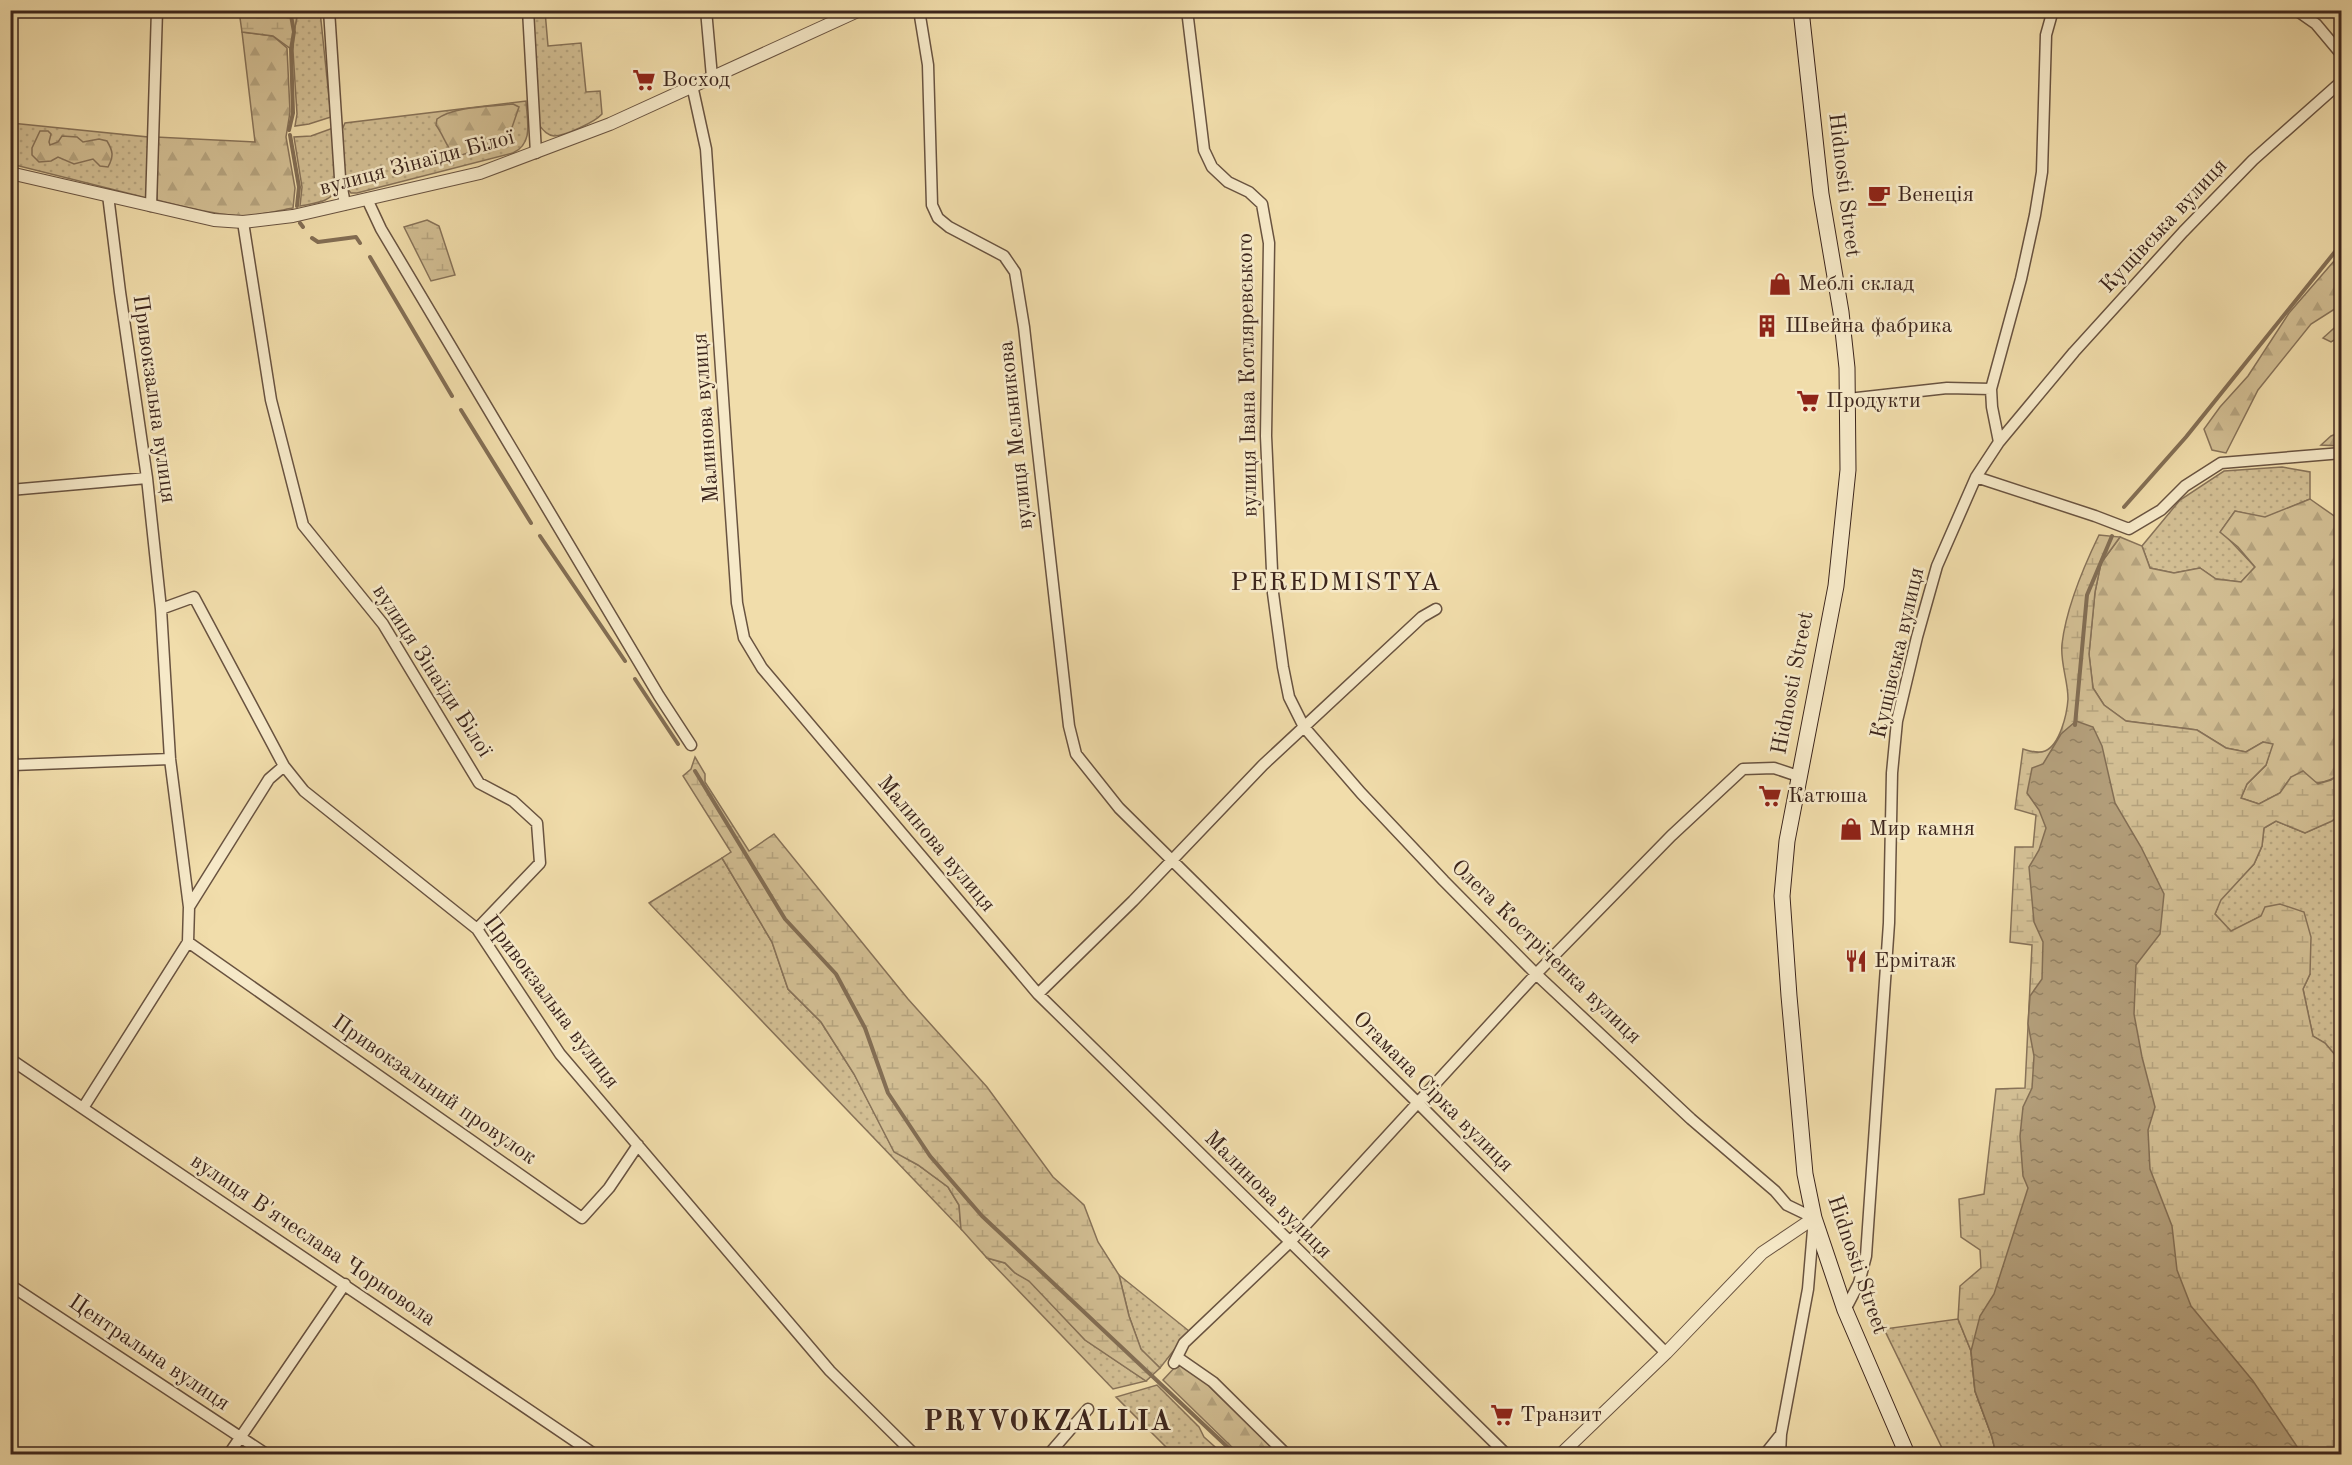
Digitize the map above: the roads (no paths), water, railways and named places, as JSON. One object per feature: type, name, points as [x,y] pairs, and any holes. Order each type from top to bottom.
[{"type":"main road","name":"Hidnosti Street","points":[[1801,10],[1824,217],[1841,312],[1848,399],[1848,470],[1844,527],[1836,586],[1798,776],[1787,841],[1782,896],[1797,1096],[1805,1174],[1814,1218],[1845,1310],[1907,1455]]},
{"type":"street","points":[[151,206],[157,10]]},
{"type":"street","points":[[329,10],[340,178],[345,204]]},
{"type":"street","points":[[528,10],[536,153]]},
{"type":"street","points":[[706,10],[712,76]]},
{"type":"street","name":"вулиця Зінаїди Білої","points":[[10,173],[214,220],[243,222],[293,216],[424,188],[480,173],[536,153],[610,124],[860,10]]},
{"type":"street","name":"вулиця Мельникова","points":[[919,10],[928,65],[932,205],[938,218],[1004,256],[1015,272],[1024,327],[1069,726],[1076,754],[1119,808],[1172,861]]},
{"type":"street","name":"вулиця Івана Котляревського","points":[[1187,10],[1204,150],[1212,167],[1228,182],[1249,192],[1262,204],[1269,243],[1266,436],[1273,593],[1289,697],[1304,727]]},
{"type":"street","points":[[1999,442],[1991,389],[2021,279],[2035,215],[2042,172],[2046,35],[2053,10]]},
{"type":"street","points":[[2296,10],[2316,24],[2342,56]]},
{"type":"street","name":"Кущівська вулиця","points":[[1845,1310],[1859,1283],[1866,1256],[1889,923],[1893,773],[1897,721],[1937,566],[1976,477],[1999,442],[2073,352],[2183,232],[2253,160],[2342,81]]},
{"type":"street","name":"Малинова вулиця","points":[[692,86],[706,149],[737,603],[744,638],[762,668],[1038,994],[1506,1455]]},
{"type":"street","name":"Привокзальна вулиця","points":[[108,195],[147,478],[161,609],[170,759],[189,907],[188,942]]},
{"type":"street","points":[[367,199],[381,229],[659,696],[691,745]]},
{"type":"street","name":"вулиця Зінаїди Білої","points":[[243,222],[271,400],[303,525],[383,624],[479,783],[513,801],[537,824],[540,863],[477,929]]},
{"type":"street","points":[[1848,399],[1947,388],[1991,389]]},
{"type":"street","points":[[1976,477],[2128,529],[2161,510],[2185,486],[2221,463],[2342,453]]},
{"type":"street","points":[[10,490],[147,478]]},
{"type":"street","name":"Привокзальна вулиця","points":[[161,609],[194,597],[284,766],[304,791],[477,929],[560,1054],[830,1371],[914,1455]]},
{"type":"street","points":[[1038,994],[1172,861],[1208,820],[1304,727],[1346,691],[1422,617],[1436,609]]},
{"type":"street","name":"Олега Костріченка вулиця","points":[[1304,727],[1436,873],[1536,974],[1691,1119],[1788,1205],[1814,1218]]},
{"type":"street","points":[[10,744],[13,765],[10,813]]},
{"type":"street","points":[[13,765],[170,759]]},
{"type":"street","points":[[189,907],[269,779],[284,766]]},
{"type":"street","points":[[1286,1455],[1213,1382],[1175,1360],[1184,1343],[1289,1243],[1536,974],[1671,836],[1743,769],[1774,768],[1798,776]]},
{"type":"street","name":"Отамана Сірка вулиця","points":[[1172,861],[1418,1103],[1666,1353]]},
{"type":"street","points":[[83,1108],[188,942]]},
{"type":"street","name":"Привокзальний провулок","points":[[188,942],[582,1218],[609,1188],[638,1145]]},
{"type":"street","name":"вулиця В'ячеслава Чорновола","points":[[10,1059],[594,1455]]},
{"type":"street","points":[[1561,1455],[1666,1353],[1762,1253],[1814,1218]]},
{"type":"street","points":[[1780,1455],[1781,1434],[1808,1289],[1814,1218]]},
{"type":"street","points":[[229,1455],[345,1284]]},
{"type":"street","name":"Центральна вулиця","points":[[10,1285],[266,1455]]},
{"type":"street","points":[[1049,1455],[1088,1409]]},
{"type":"street","points":[[1765,1455],[1781,1434]]},
{"type":"water","points":[[2076,721],[2093,727],[2102,746],[2115,803],[2141,847],[2164,894],[2160,934],[2136,965],[2134,1014],[2155,1107],[2148,1130],[2150,1169],[2172,1226],[2177,1270],[2191,1306],[2253,1381],[2302,1454],[1996,1454],[1975,1391],[1971,1351],[1980,1316],[1994,1294],[2028,1188],[2023,1176],[2020,1136],[2023,1107],[2032,1088],[2034,1056],[2028,1024],[2030,996],[2042,979],[2043,942],[2034,922],[2029,867],[2039,850],[2046,828],[2039,810],[2027,793],[2032,768],[2043,764],[2061,734]]},
{"type":"waterway","points":[[289,130],[293,113],[291,49],[294,32],[290,10]]},
{"type":"waterway","points":[[290,135],[299,187],[297,206]]},
{"type":"waterway","points":[[300,223],[303,227]]},
{"type":"waterway","points":[[312,238],[318,242],[356,237],[360,243]]},
{"type":"waterway","points":[[2124,507],[2186,437],[2342,243]]},
{"type":"waterway","points":[[370,257],[452,396]]},
{"type":"waterway","points":[[461,410],[531,523]]},
{"type":"waterway","points":[[540,536],[625,661]]},
{"type":"waterway","points":[[2075,725],[2087,595],[2112,536]]},
{"type":"waterway","points":[[635,679],[678,744]]},
{"type":"waterway","points":[[695,771],[785,919],[836,974],[865,1028],[888,1093],[930,1156],[982,1216],[1235,1454]]},
{"type":"place","name":"Восход","points":[[644,80]]},
{"type":"place","name":"Венеція","points":[[1879,195]]},
{"type":"place","name":"Меблі склад","points":[[1780,284]]},
{"type":"place","name":"Швейна фабрика","points":[[1767,326]]},
{"type":"place","name":"Продукти","points":[[1808,401]]},
{"type":"place","name":"Катюша","points":[[1770,796]]},
{"type":"place","name":"Мир камня","points":[[1851,829]]},
{"type":"place","name":"Ермітаж","points":[[1856,961]]},
{"type":"place","name":"Транзит","points":[[1502,1415]]},
{"type":"district","name":"PEREDMISTYA","points":[[1336,583]]},
{"type":"district","name":"PRYVOKZALLIA","points":[[1048,1423]]}]
